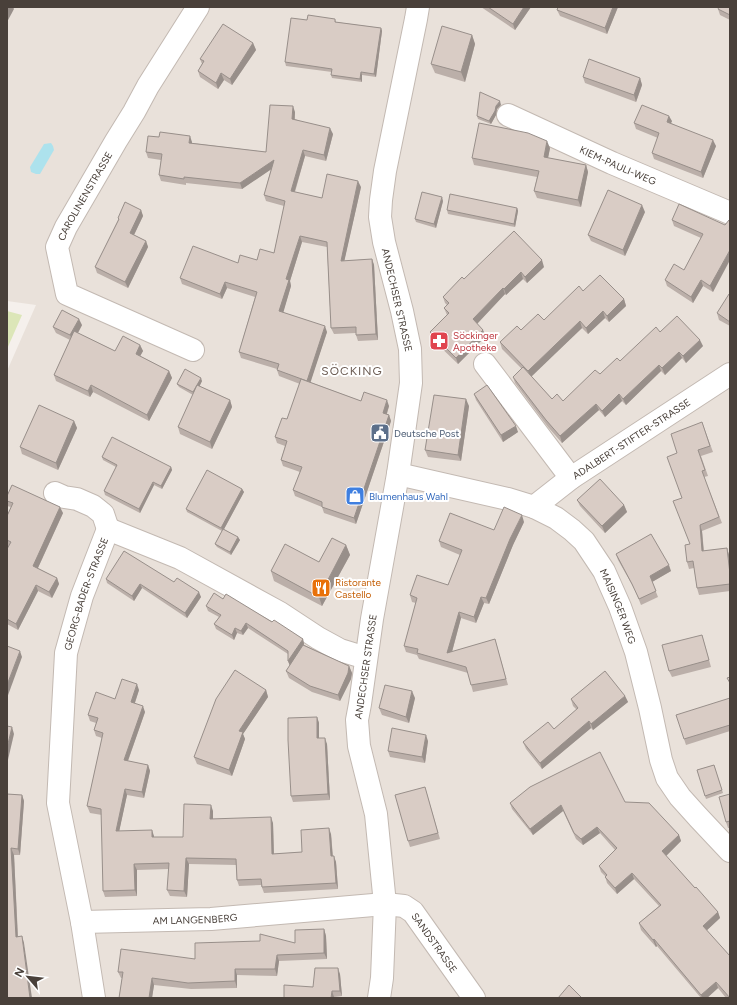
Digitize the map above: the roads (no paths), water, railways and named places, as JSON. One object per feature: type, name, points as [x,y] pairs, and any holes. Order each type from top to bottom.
[{"type":"street","name":"CAROLINENSTRASSE","points":[[193,350],[67,294],[57,246],[70,220],[148,86],[198,7]]},
{"type":"street","name":"ANDECHSER STRASSE","points":[[379,998],[382,978],[385,904],[376,814],[359,746],[357,720],[366,658],[398,474],[411,383],[410,349],[384,242],[380,211],[385,171],[418,7]]},
{"type":"street","name":"KIEM-PAULI-WEG","points":[[508,115],[612,163],[730,213]]},
{"type":"street","points":[[485,364],[571,478]]},
{"type":"street","name":"ADALBERT-STIFTER-STRASSE","points":[[534,507],[571,478],[730,374]]},
{"type":"street","name":"MAISINGER WEG","points":[[398,474],[508,499],[534,507],[556,518],[584,541],[604,571],[620,607],[636,652],[661,760],[667,778],[680,797],[730,851]]},
{"type":"street","points":[[55,493],[64,497],[77,499],[93,506],[103,514],[108,529]]},
{"type":"street","name":"GEORG-BADER-STRASSE","points":[[82,922],[58,803],[66,653],[82,596],[108,529],[180,558],[280,613],[318,638],[340,650],[366,658]]},
{"type":"street","name":"AM LANGENBERG","points":[[82,922],[211,919],[385,904]]},
{"type":"street","name":"SANDSTRASSE","points":[[385,904],[404,906],[413,912],[474,998]]},
{"type":"street","points":[[82,922],[94,998]]},
{"type":"water","points":[[51,143],[54,150],[40,174],[31,172],[30,167],[44,144]]},
{"type":"place","name":"Söckinger Apotheke","points":[[439,341]]},
{"type":"place","name":"Deutsche Post","points":[[380,433]]},
{"type":"place","name":"Blumenhaus Wahl","points":[[355,496]]},
{"type":"place","name":"Ristorante Castello","points":[[321,588]]},
{"type":"district","name":"SÖCKING","points":[[352,371]]}]
